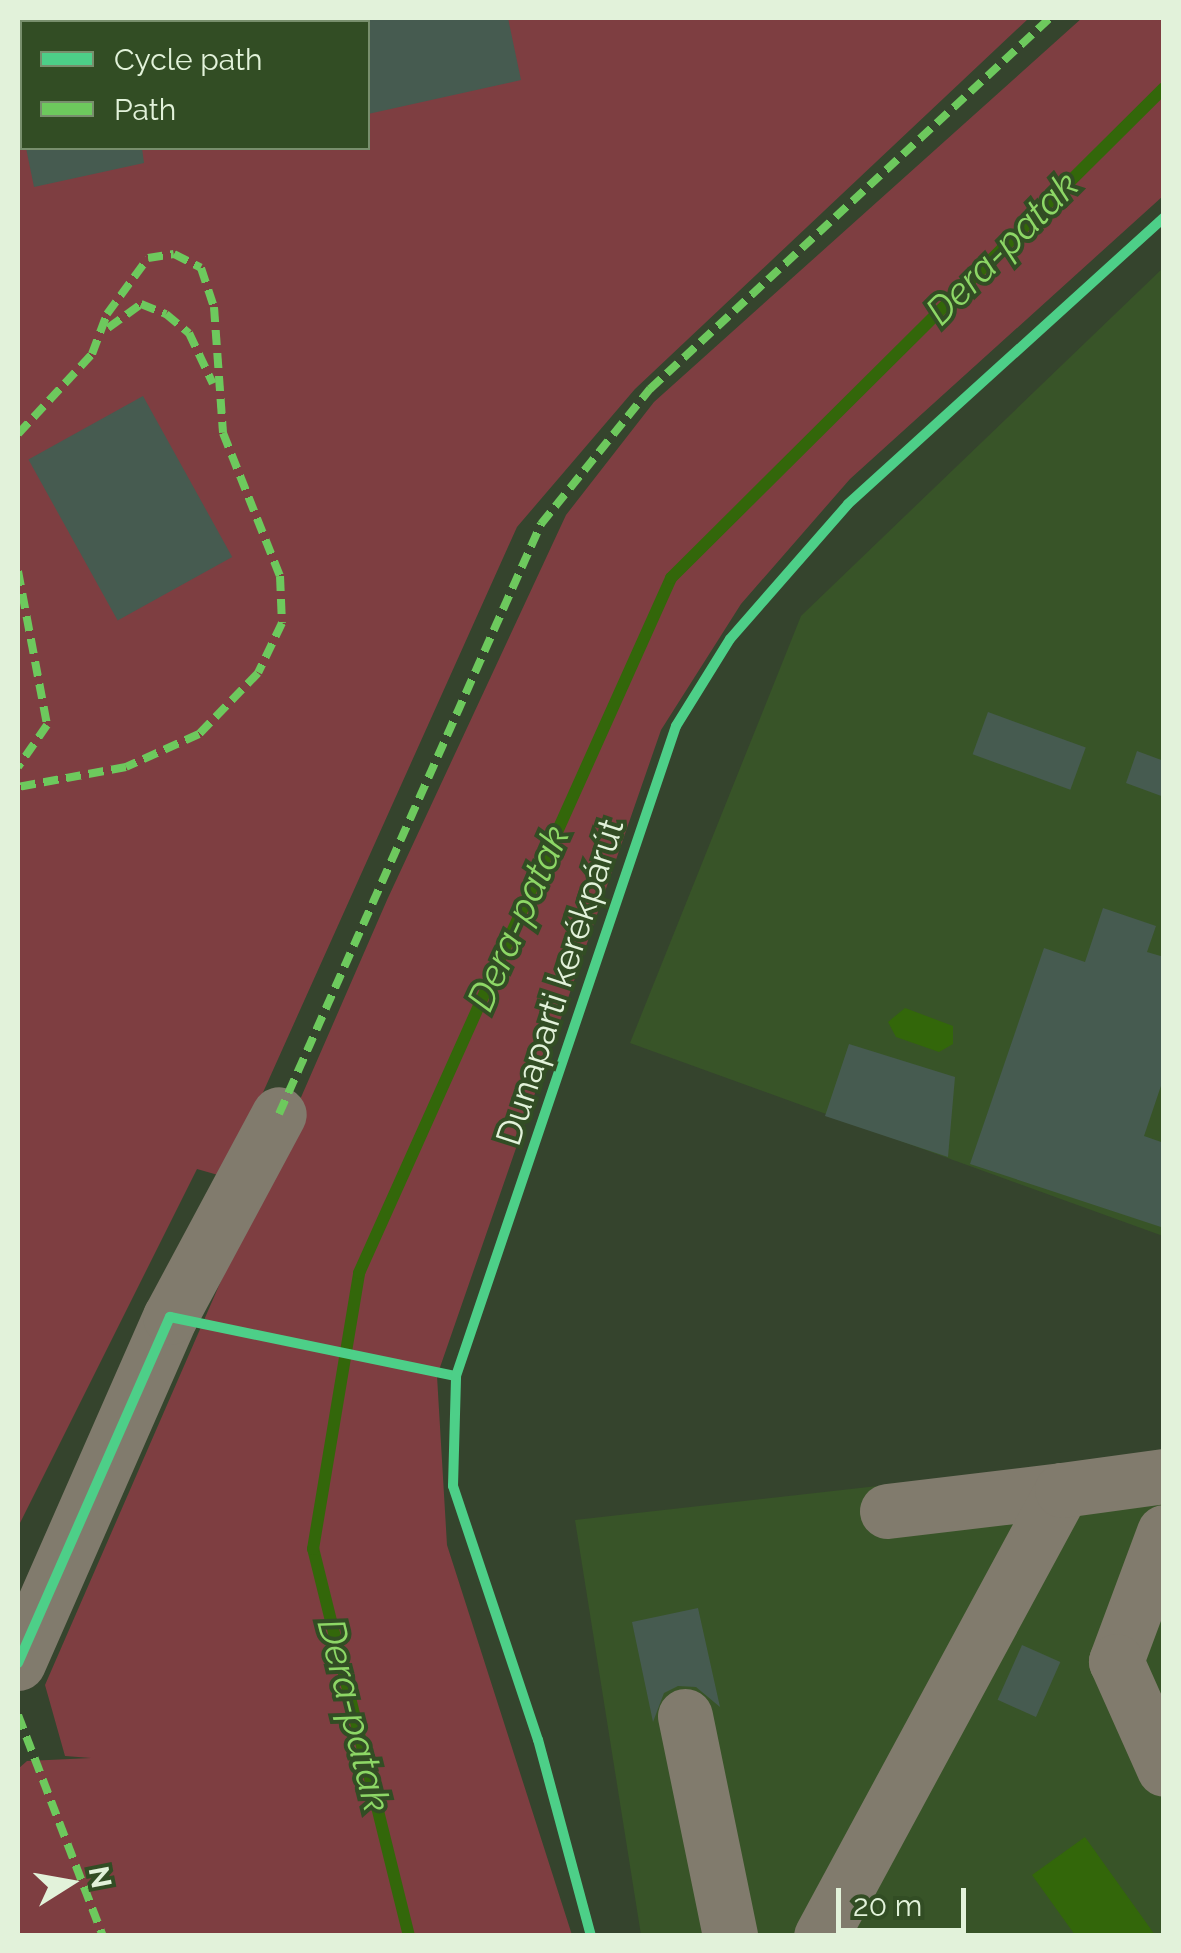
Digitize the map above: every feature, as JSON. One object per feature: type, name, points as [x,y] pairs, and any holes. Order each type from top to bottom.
[{"type":"street","points":[[18,1662],[170,1317],[279,1114]]},
{"type":"street","points":[[887,1511],[1164,1476]]},
{"type":"street","points":[[821,1936],[928,1711],[1062,1490]]},
{"type":"street","points":[[1164,1532],[1116,1660],[1164,1769]]},
{"type":"street","points":[[685,1716],[730,1936]]},
{"type":"shaded area","points":[[18,18],[1029,18],[635,389],[517,527],[225,1177],[197,1169],[18,1527]]},
{"type":"shaded area","points":[[1082,18],[1163,18],[1163,196],[850,479],[741,604],[661,730],[437,1376],[447,1545],[572,1935],[18,1935],[18,1769],[27,1761],[91,1758],[65,1756],[45,1685],[387,900],[566,515],[654,402]]},
{"type":"shaded area","points":[[1163,268],[1163,1236],[630,1043],[801,616]]},
{"type":"shaded area","points":[[905,1008],[953,1026],[953,1044],[939,1052],[896,1037],[888,1022]]},
{"type":"shaded area","points":[[1163,1454],[1163,1935],[641,1935],[575,1520]]},
{"type":"shaded area","points":[[1085,1837],[1155,1935],[1075,1935],[1032,1875]]},
{"type":"building","points":[[508,18],[521,80],[370,114],[368,20]]},
{"type":"building","points":[[26,150],[142,150],[144,163],[34,187]]},
{"type":"building","points":[[143,396],[232,557],[118,620],[28,460]]},
{"type":"building","points":[[988,712],[1086,748],[1070,790],[973,754]]},
{"type":"building","points":[[1137,751],[1164,761],[1164,797],[1126,783]]},
{"type":"building","points":[[1103,908],[1156,926],[1147,952],[1164,957],[1164,1077],[1144,1136],[1164,1143],[1164,1228],[970,1164],[1044,948],[1085,962]]},
{"type":"building","points":[[849,1044],[955,1077],[948,1157],[825,1116]]},
{"type":"building","points":[[698,1608],[720,1707],[696,1687],[678,1686],[664,1693],[653,1722],[632,1622]]},
{"type":"building","points":[[1022,1645],[1060,1662],[1036,1717],[998,1700]]},
{"type":"waterway","name":"Dera-patak","points":[[409,1936],[313,1549],[359,1273],[671,578],[1164,88]]},
{"type":"marked path","points":[[279,1114],[541,524],[650,389],[1050,18]]},
{"type":"marked path","points":[[18,434],[92,354],[107,314],[148,258],[174,254],[201,268],[214,307],[223,433],[280,576],[282,623],[258,673],[199,734],[126,767],[18,787]]},
{"type":"marked path","points":[[108,328],[141,304],[166,314],[189,333],[213,384]]},
{"type":"marked path","points":[[18,571],[47,725],[18,767]]},
{"type":"marked path","points":[[18,1715],[103,1936]]},
{"type":"cycle path","name":"Dunaparti kerékpárút","points":[[591,1936],[538,1740],[453,1486],[456,1376],[676,726],[730,639],[848,504],[1164,217]]},
{"type":"cycle path","points":[[18,1663],[170,1317],[456,1376]]}]
